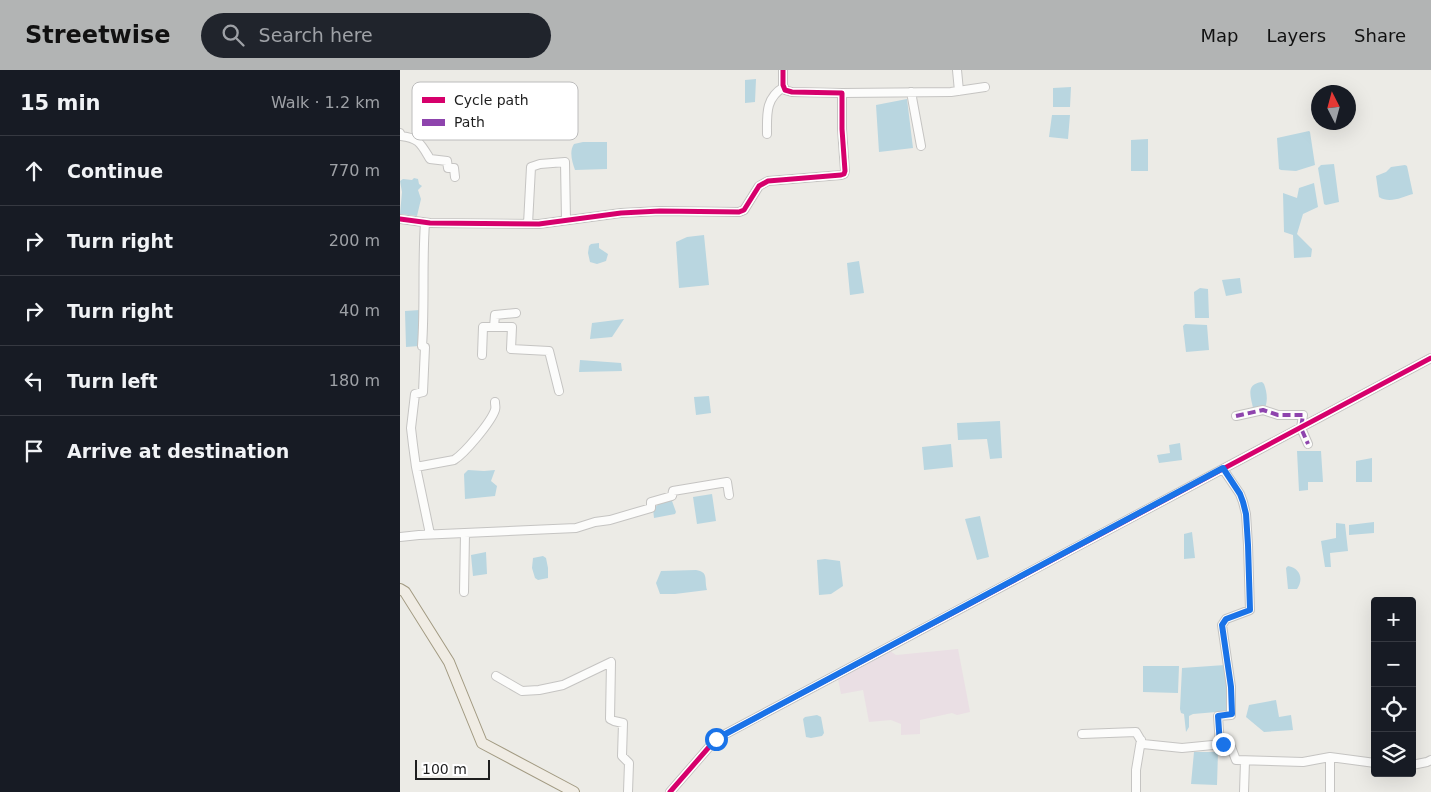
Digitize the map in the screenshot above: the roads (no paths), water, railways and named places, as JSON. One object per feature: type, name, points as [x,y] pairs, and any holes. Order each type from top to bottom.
[{"type":"main road","points":[[400,589],[405,592],[449,662],[482,743],[574,792]]},
{"type":"street","points":[[783,70],[785,90],[792,92],[959,91],[985,87]]},
{"type":"street","points":[[957,70],[959,91]]},
{"type":"street","points":[[767,134],[767,107],[778,91],[784,87]]},
{"type":"street","points":[[912,92],[922,146]]},
{"type":"street","points":[[400,219],[425,223],[528,224],[660,211],[740,212],[744,210],[759,186],[768,181],[844,174],[842,93]]},
{"type":"street","points":[[400,133],[401,136],[412,138]]},
{"type":"street","points":[[416,140],[422,145],[430,159],[447,160],[448,168],[454,168],[455,176]]},
{"type":"street","points":[[528,224],[532,168],[540,164],[565,162],[566,220]]},
{"type":"street","points":[[425,223],[423,253],[424,314],[422,346],[425,347],[423,392],[415,394],[411,428],[416,467],[430,534]]},
{"type":"street","points":[[494,327],[496,315],[516,313]]},
{"type":"street","points":[[482,355],[482,327],[512,327],[511,349],[549,351],[560,390]]},
{"type":"street","points":[[670,792],[716,739],[1431,358]]},
{"type":"street","points":[[416,467],[454,460],[459,457],[472,444],[492,415],[496,408],[495,402]]},
{"type":"street","points":[[1236,416],[1263,410],[1278,414],[1303,415],[1301,428],[1308,444]]},
{"type":"street","points":[[1220,745],[1218,716],[1232,714],[1231,687],[1222,625],[1226,619],[1250,610],[1246,514],[1240,494],[1223,468]]},
{"type":"street","points":[[400,537],[576,528],[651,508],[650,502],[672,496],[673,491],[727,482],[729,495]]},
{"type":"street","points":[[464,592],[465,533]]},
{"type":"street","points":[[496,676],[522,691],[539,690],[563,685],[611,662],[610,719],[624,723],[622,756],[629,762],[628,792]]},
{"type":"street","points":[[1082,734],[1136,732],[1143,744],[1182,748],[1223,744],[1231,747],[1236,760],[1245,761],[1303,762],[1330,757],[1371,762]]},
{"type":"street","points":[[1136,792],[1136,770],[1141,740]]},
{"type":"street","points":[[1330,757],[1330,792]]},
{"type":"street","points":[[1416,764],[1431,760]]},
{"type":"street","points":[[1244,792],[1245,761]]},
{"type":"water","points":[[756,79],[755,102],[745,103],[745,80]]},
{"type":"water","points":[[1071,87],[1070,107],[1053,107],[1053,88]]},
{"type":"water","points":[[907,99],[913,148],[879,152],[876,105]]},
{"type":"water","points":[[1052,115],[1070,115],[1068,139],[1049,137]]},
{"type":"water","points":[[1309,131],[1315,165],[1296,171],[1279,169],[1277,138]]},
{"type":"water","points":[[1148,139],[1148,171],[1131,171],[1131,140]]},
{"type":"water","points":[[607,142],[607,169],[575,170],[572,147],[574,144]]},
{"type":"water","points":[[1334,164],[1339,202],[1326,205],[1324,204],[1318,168],[1321,165]]},
{"type":"water","points":[[1407,166],[1413,194],[1392,200],[1379,197],[1376,176],[1386,172],[1391,167]]},
{"type":"water","points":[[414,178],[418,179],[419,184],[422,186],[418,190],[421,199],[417,216],[400,214],[402,192],[400,181],[403,179],[412,180]]},
{"type":"water","points":[[1314,183],[1318,207],[1303,214],[1297,234],[1312,249],[1311,257],[1294,258],[1293,235],[1284,232],[1283,193],[1297,198],[1299,188]]},
{"type":"water","points":[[704,235],[709,285],[679,288],[676,242],[687,237]]},
{"type":"water","points":[[599,243],[599,248],[608,254],[606,261],[597,264],[590,262],[588,253],[591,244]]},
{"type":"water","points":[[859,261],[864,293],[850,295],[847,263]]},
{"type":"water","points":[[1240,278],[1242,293],[1226,296],[1222,280]]},
{"type":"water","points":[[1200,288],[1208,289],[1209,318],[1195,318],[1194,292]]},
{"type":"water","points":[[420,310],[419,346],[406,347],[405,311]]},
{"type":"water","points":[[624,319],[612,337],[590,339],[592,323]]},
{"type":"water","points":[[1185,324],[1207,325],[1209,350],[1186,352],[1183,326]]},
{"type":"water","points":[[580,360],[621,363],[622,371],[579,372]]},
{"type":"water","points":[[1262,382],[1266,393],[1266,405],[1265,408],[1256,410],[1253,408],[1250,392],[1253,385]]},
{"type":"water","points":[[709,396],[711,413],[696,415],[694,397]]},
{"type":"water","points":[[1000,421],[1002,458],[990,459],[987,439],[958,440],[957,423]]},
{"type":"water","points":[[1180,443],[1182,460],[1159,463],[1157,455],[1170,453],[1169,445]]},
{"type":"water","points":[[951,444],[953,467],[924,470],[922,447]]},
{"type":"water","points":[[1297,451],[1321,451],[1323,482],[1308,482],[1308,490],[1299,491]]},
{"type":"water","points":[[1372,458],[1372,482],[1356,482],[1356,461]]},
{"type":"water","points":[[468,470],[495,470],[491,481],[497,486],[495,496],[465,499],[464,474]]},
{"type":"water","points":[[712,494],[716,521],[697,524],[693,497]]},
{"type":"water","points":[[672,501],[675,514],[654,518],[653,509],[660,503]]},
{"type":"water","points":[[980,516],[989,557],[977,560],[965,519]]},
{"type":"water","points":[[1374,522],[1374,533],[1349,535],[1349,525]]},
{"type":"water","points":[[1336,523],[1345,524],[1348,551],[1330,553],[1331,567],[1325,567],[1321,541],[1336,538]]},
{"type":"water","points":[[1192,532],[1195,558],[1184,559],[1184,534]]},
{"type":"water","points":[[486,552],[487,574],[473,576],[471,555]]},
{"type":"water","points":[[543,556],[546,558],[548,578],[538,580],[535,578],[532,568],[533,558]]},
{"type":"water","points":[[817,560],[840,561],[843,586],[831,594],[819,595]]},
{"type":"water","points":[[1288,566],[1300,574],[1297,589],[1288,589],[1286,568]]},
{"type":"water","points":[[696,570],[703,572],[707,590],[660,594],[656,583],[661,571]]},
{"type":"water","points":[[1225,665],[1228,681],[1228,711],[1189,716],[1189,727],[1186,732],[1184,714],[1181,713],[1180,709],[1182,668]]},
{"type":"water","points":[[1143,666],[1179,666],[1178,693],[1143,692]]},
{"type":"water","points":[[1276,700],[1279,717],[1291,715],[1293,730],[1264,732],[1246,717],[1249,705]]},
{"type":"water","points":[[817,715],[821,717],[824,733],[822,736],[806,737],[803,719]]},
{"type":"water","points":[[1194,752],[1218,752],[1217,785],[1191,784]]}]
